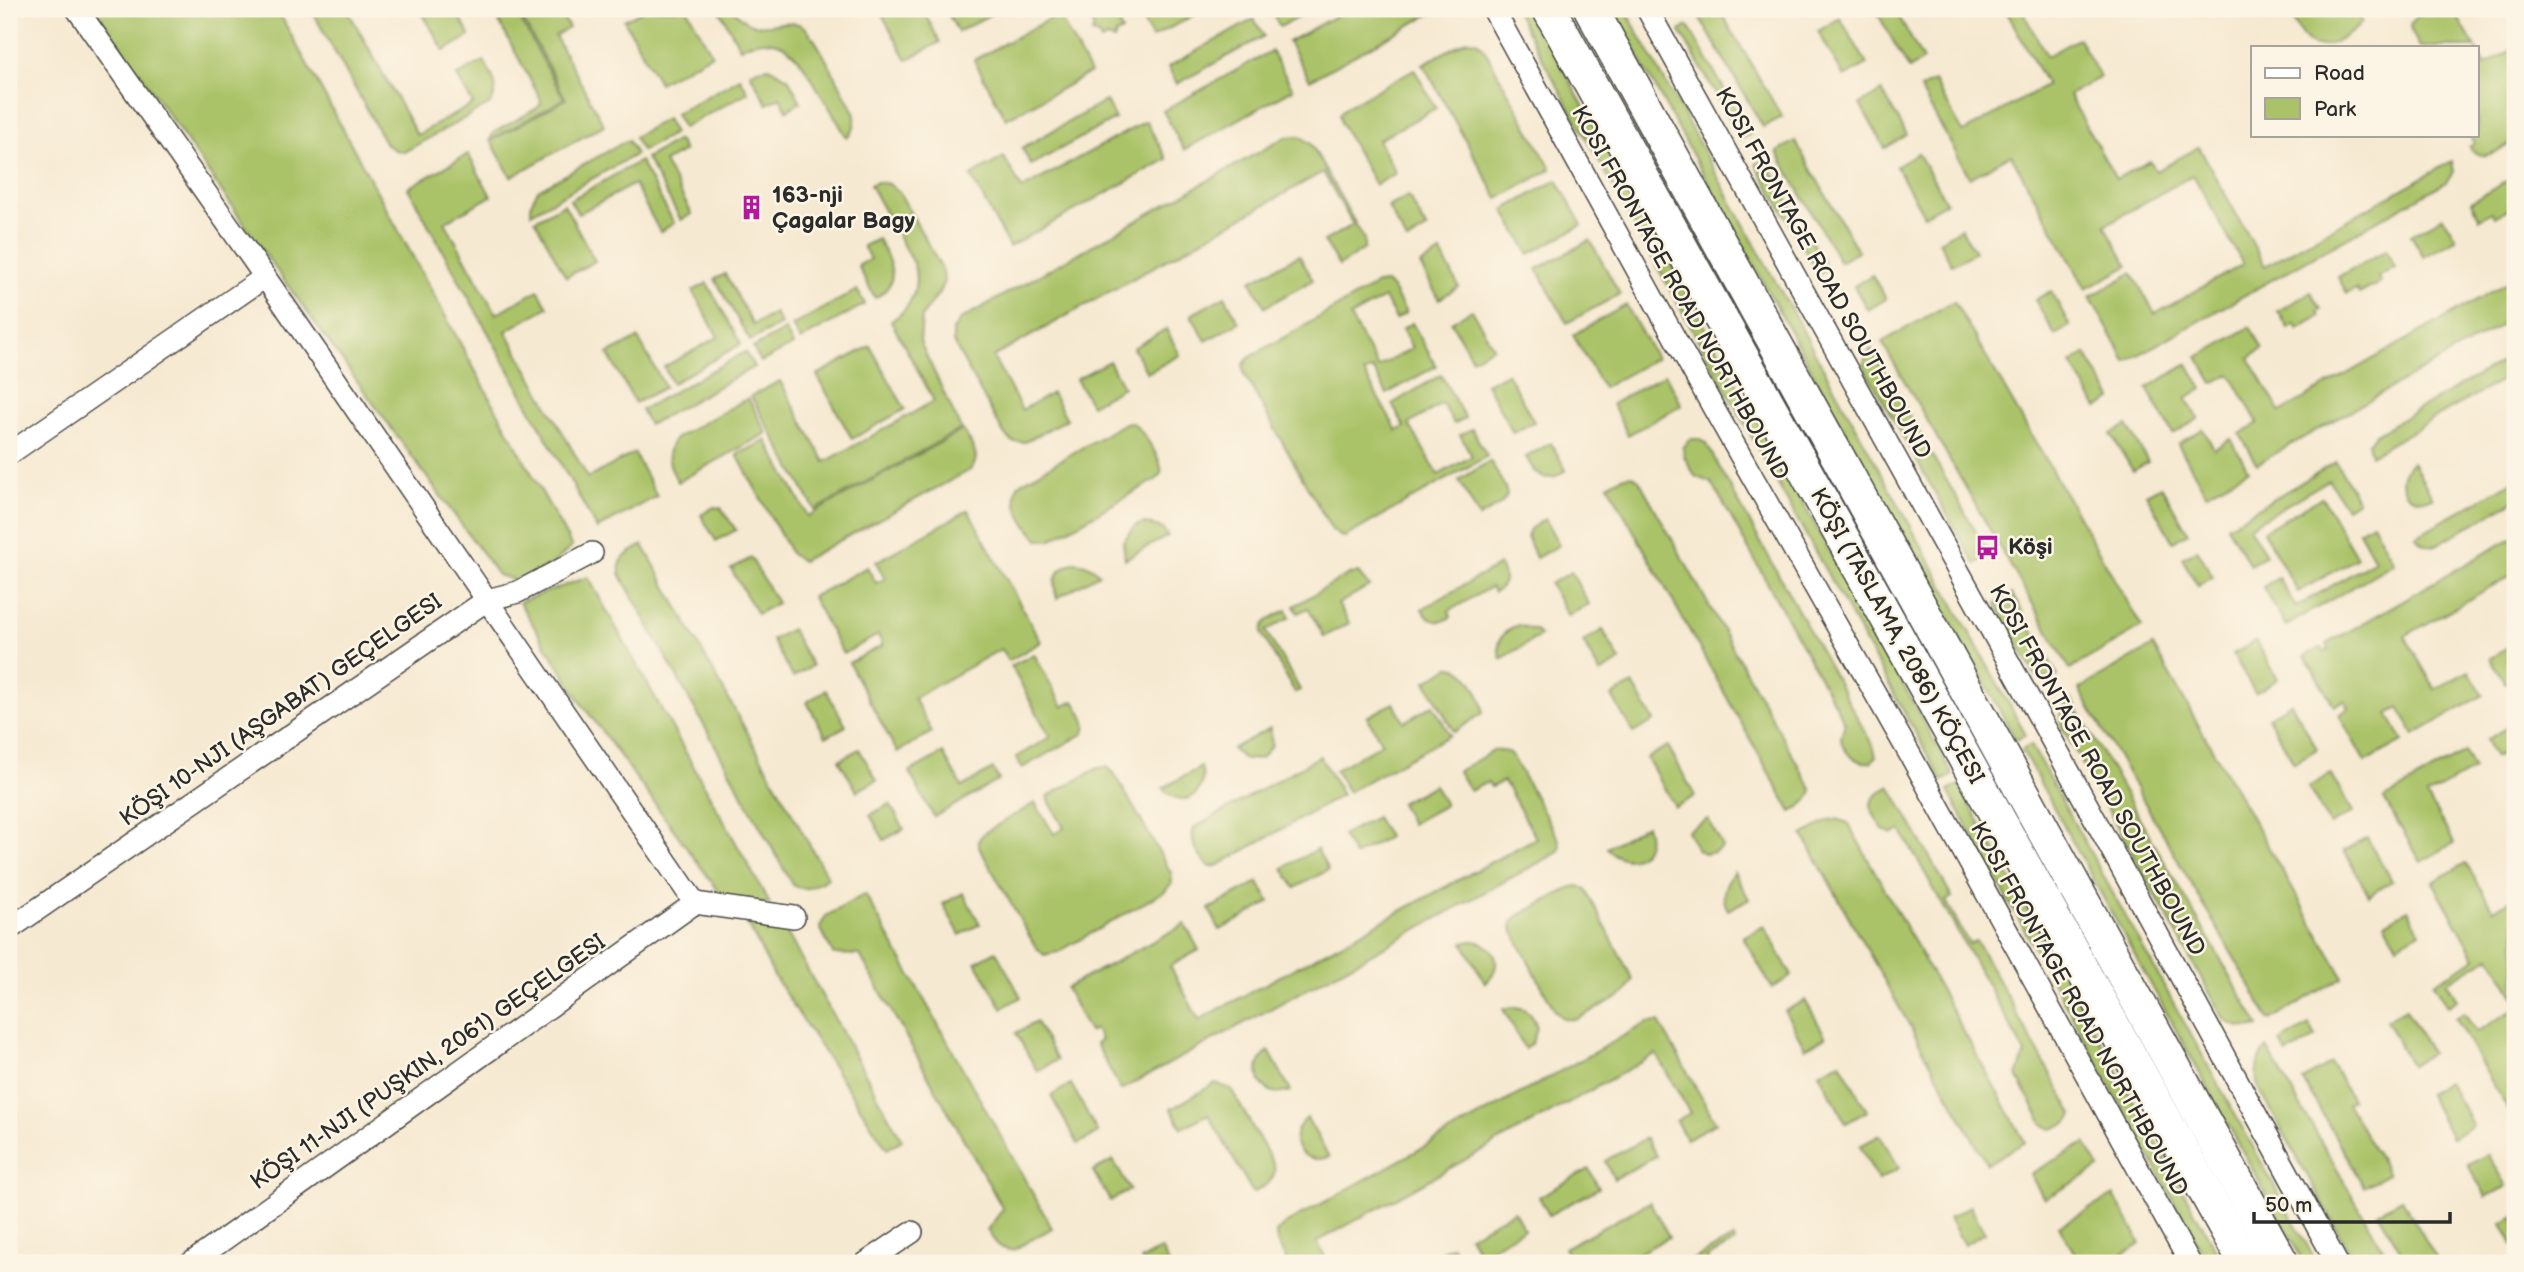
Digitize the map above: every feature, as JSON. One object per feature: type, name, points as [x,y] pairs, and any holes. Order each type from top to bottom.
[{"type":"main road","name":"KÖŞI (TASLAMA, 2086) KÖÇESI","points":[[1549,9],[2245,1263]]},
{"type":"main road","name":"KÖŞI (TASLAMA, 2086) KÖÇESI","points":[[1591,9],[2282,1263]]},
{"type":"street","points":[[78,9],[265,276],[695,903],[794,917]]},
{"type":"street","name":"KOSI FRONTAGE ROAD NORTHBOUND","points":[[1493,9],[1714,409],[1913,760],[2189,1263]]},
{"type":"street","name":"KOSI FRONTAGE ROAD SOUTHBOUND","points":[[1647,9],[2031,702],[2337,1263]]},
{"type":"street","points":[[9,454],[265,276]]},
{"type":"street","name":"KÖŞI 10-NJI (AŞGABAT) GEÇELGESI","points":[[9,929],[487,600],[518,592],[592,553]]},
{"type":"street","name":"KÖŞI 11-NJI (PUŞKIN, 2061) GEÇELGESI","points":[[191,1263],[695,903]]},
{"type":"street","points":[[866,1263],[912,1232]]},
{"type":"green space","points":[[95,9],[277,9],[572,547],[550,566],[516,581],[498,575],[272,264]]},
{"type":"green space","points":[[311,9],[347,9],[417,135],[473,104],[457,76],[484,61],[495,87],[490,104],[404,152],[395,150],[386,144]]},
{"type":"green space","points":[[420,9],[455,9],[470,36],[444,51]]},
{"type":"green space","points":[[492,9],[534,9],[519,17],[564,99],[490,140],[493,133],[541,104]]},
{"type":"green space","points":[[538,9],[562,9],[559,11],[569,28],[555,36],[604,125],[511,177],[491,141],[566,99],[522,18]]},
{"type":"green space","points":[[645,9],[687,9],[712,54],[659,83],[624,20]]},
{"type":"green space","points":[[719,9],[733,9],[751,24],[795,23],[808,31],[854,112],[855,126],[847,138],[797,58],[779,43],[768,41],[755,42],[740,48]]},
{"type":"green space","points":[[879,9],[925,9],[923,10],[940,42],[907,60]]},
{"type":"green space","points":[[958,9],[1000,9],[958,32],[948,14]]},
{"type":"green space","points":[[1136,9],[1205,9],[1152,38]]},
{"type":"green space","points":[[1313,9],[1280,27],[1271,10]]},
{"type":"green space","points":[[1348,9],[1439,9],[1310,80],[1288,42]]},
{"type":"green space","points":[[1515,9],[1530,9],[1953,775],[1942,781]]},
{"type":"green space","points":[[1612,9],[1625,9],[2026,735],[2016,740]]},
{"type":"green space","points":[[1719,9],[1782,117],[1763,127],[1700,18]]},
{"type":"green space","points":[[1875,9],[1899,9],[1896,11],[1923,60],[1909,69]]},
{"type":"green space","points":[[2005,9],[2021,9],[2047,56],[2079,38],[2100,77],[2069,95],[2116,179],[2150,161],[2156,171],[2199,147],[2265,266],[2452,161],[2454,172],[2446,182],[2126,362],[2090,297],[2132,273],[2155,314],[2243,264],[2193,175],[2105,225],[2128,266],[2086,289],[2011,155],[1970,178],[1920,89],[1934,81],[1963,132],[2047,85]]},
{"type":"green space","points":[[2287,9],[2355,9],[2362,21],[2347,35],[2329,45],[2313,45],[2302,35]]},
{"type":"green space","points":[[2430,9],[2453,9],[2474,46],[2419,46],[2410,24],[2417,16]]},
{"type":"green space","points":[[1111,10],[1114,16],[1121,18],[1119,25],[1122,31],[1116,34],[1114,40],[1107,38],[1101,41],[1098,35],[1092,33],[1094,27],[1091,20],[1097,17],[1099,11],[1105,13]]},
{"type":"green space","points":[[1058,14],[1090,73],[1006,119],[974,60]]},
{"type":"green space","points":[[1840,18],[1867,64],[1844,77],[1818,31]]},
{"type":"green space","points":[[1254,19],[1264,36],[1177,84],[1168,67]]},
{"type":"green space","points":[[1688,26],[1750,134],[1741,138],[1680,31]]},
{"type":"green space","points":[[1467,40],[1476,41],[1483,47],[1551,169],[1498,199],[1423,64]]},
{"type":"green space","points":[[2515,48],[2515,140],[2492,154],[2480,155],[2469,147],[2475,143],[2471,136],[2478,136],[2478,53],[2485,65]]},
{"type":"green space","points":[[1271,51],[1293,89],[1184,150],[1163,111]]},
{"type":"green space","points":[[769,67],[788,78],[801,102],[787,110],[780,97],[767,104],[750,73]]},
{"type":"green space","points":[[1414,69],[1436,108],[1378,140],[1396,173],[1375,185],[1341,123],[1339,114],[1346,107]]},
{"type":"green space","points":[[740,78],[748,92],[683,128],[675,114]]},
{"type":"green space","points":[[1882,91],[1907,135],[1885,148],[1860,104]]},
{"type":"green space","points":[[1106,101],[1115,119],[1031,165],[1022,148]]},
{"type":"green space","points":[[666,119],[674,133],[642,151],[634,137]]},
{"type":"green space","points":[[1146,121],[1167,159],[1009,247],[971,176],[1004,157],[1022,189]]},
{"type":"green space","points":[[1300,136],[1311,144],[1364,239],[1364,249],[1339,266],[1324,241],[1353,225],[1323,172],[993,357],[1022,410],[1052,393],[1067,419],[1025,442],[1013,442],[1004,434],[953,342],[953,330],[961,319],[1286,137]]},
{"type":"green space","points":[[628,140],[636,154],[531,213],[531,203],[538,190]]},
{"type":"green space","points":[[678,140],[684,151],[664,162],[692,214],[681,220],[646,158]]},
{"type":"green space","points":[[1795,141],[1858,251],[1840,262],[1777,152]]},
{"type":"green space","points":[[1918,153],[1946,202],[1924,215],[1896,166]]},
{"type":"green space","points":[[468,154],[491,196],[445,222],[496,314],[538,290],[548,307],[506,331],[588,478],[634,453],[657,496],[597,529],[408,188]]},
{"type":"green space","points":[[1765,159],[1827,269],[1819,274],[1756,164]]},
{"type":"green space","points":[[640,161],[674,223],[660,232],[634,184],[578,214],[570,200]]},
{"type":"green space","points":[[2515,176],[2515,205],[2495,217],[2492,212],[2480,219],[2471,202]]},
{"type":"green space","points":[[1557,180],[1582,225],[1529,254],[1504,210]]},
{"type":"green space","points":[[876,182],[889,184],[899,192],[943,271],[944,281],[939,293],[922,316],[920,342],[961,429],[815,510],[751,396],[780,381],[825,462],[934,401],[891,321],[909,304],[915,290],[916,274],[914,265],[870,185]]},
{"type":"green space","points":[[1408,196],[1427,229],[1407,241],[1388,207]]},
{"type":"green space","points":[[564,204],[595,261],[566,277],[535,220]]},
{"type":"green space","points":[[2443,217],[2456,239],[2424,257],[2411,235]]},
{"type":"green space","points":[[1961,228],[1975,252],[1952,265],[1939,241]]},
{"type":"green space","points":[[878,239],[890,263],[892,278],[884,292],[875,298],[858,266],[870,259],[863,246]]},
{"type":"green space","points":[[1590,240],[1620,294],[1567,323],[1537,269]]},
{"type":"green space","points":[[2386,250],[2395,267],[2378,277],[2381,282],[2359,294],[2356,289],[2347,294],[2338,277]]},
{"type":"green space","points":[[1441,253],[1459,287],[1439,299],[1420,265]]},
{"type":"green space","points":[[1299,255],[1313,280],[1265,307],[1251,281]]},
{"type":"green space","points":[[725,274],[753,325],[775,313],[781,324],[750,341],[715,279]]},
{"type":"green space","points":[[1872,275],[1886,299],[1868,310],[1854,286]]},
{"type":"green space","points":[[2515,278],[2515,317],[2257,464],[2240,434],[2258,423],[2230,374],[2213,383],[2198,357],[2250,327],[2263,349],[2249,358],[2280,412]]},
{"type":"green space","points":[[707,283],[741,344],[672,383],[664,367],[718,337],[693,291]]},
{"type":"green space","points":[[1386,283],[1392,288],[1406,313],[1396,319],[1384,298],[1350,317],[1378,367],[1412,348],[1402,329],[1412,323],[1436,366],[1387,394],[1373,369],[1364,373],[1397,431],[1405,427],[1392,404],[1441,375],[1465,418],[1454,424],[1442,404],[1409,424],[1438,475],[1472,456],[1460,435],[1472,429],[1487,456],[1345,537],[1332,530],[1244,374],[1243,365],[1250,357],[1377,284]]},
{"type":"green space","points":[[857,290],[865,304],[800,340],[792,326]]},
{"type":"green space","points":[[2051,291],[2070,326],[2055,335],[2035,300]]},
{"type":"green space","points":[[2311,292],[2321,309],[2318,311],[2320,316],[2298,329],[2295,324],[2288,328],[2278,311]]},
{"type":"green space","points":[[1225,296],[1239,322],[1206,341],[1191,315]]},
{"type":"green space","points":[[1954,301],[2142,627],[2070,669],[1882,342]]},
{"type":"green space","points":[[1626,305],[1656,358],[1603,388],[1573,335]]},
{"type":"green space","points":[[1472,310],[1493,347],[1472,359],[1451,322]]},
{"type":"green space","points":[[1166,329],[1180,355],[1147,373],[1133,348]]},
{"type":"green space","points":[[785,330],[793,345],[761,362],[753,348]]},
{"type":"green space","points":[[638,338],[665,387],[635,403],[608,354]]},
{"type":"green space","points":[[870,346],[905,409],[852,439],[817,375]]},
{"type":"green space","points":[[1871,349],[1990,556],[1975,564],[1865,369],[1864,361]]},
{"type":"green space","points":[[745,352],[754,367],[649,425],[641,410]]},
{"type":"green space","points":[[2086,354],[2112,399],[2097,408],[2071,363]]},
{"type":"green space","points":[[2515,354],[2515,372],[2371,455],[2368,443],[2376,434]]},
{"type":"green space","points":[[1109,361],[1123,387],[1091,405],[1076,379]]},
{"type":"green space","points":[[2188,364],[2202,389],[2186,398],[2198,419],[2173,434],[2147,388]]},
{"type":"green space","points":[[1507,373],[1534,422],[1513,433],[1486,384]]},
{"type":"green space","points":[[1665,374],[1682,405],[1628,435],[1612,404]]},
{"type":"green space","points":[[748,398],[767,433],[678,482],[668,454],[676,438]]},
{"type":"green space","points":[[1132,422],[1145,437],[1160,463],[1161,472],[1157,479],[1050,540],[1040,540],[1029,529],[1017,506],[1016,491],[1019,484],[1125,423]]},
{"type":"green space","points":[[2127,425],[2148,462],[2133,471],[2111,434]]},
{"type":"green space","points":[[2203,429],[2214,449],[2231,439],[2248,470],[2206,494],[2178,444]]},
{"type":"green space","points":[[963,430],[976,455],[970,470],[802,561],[791,554],[737,455],[766,440],[808,516]]},
{"type":"green space","points":[[1690,439],[1706,443],[1874,748],[1876,757],[1871,762],[1856,760],[1845,749],[1841,739],[1845,723],[1712,483],[1695,476],[1684,456],[1683,448]]},
{"type":"green space","points":[[1551,443],[1566,470],[1554,477],[1544,478],[1535,472],[1526,457]]},
{"type":"green space","points":[[1490,461],[1505,487],[1507,496],[1501,504],[1479,517],[1459,480]]},
{"type":"green space","points":[[2336,462],[2358,501],[2346,508],[2329,480],[2249,527],[2266,555],[2250,565],[2227,526]]},
{"type":"green space","points":[[2412,462],[2433,498],[2415,498],[2404,490],[2403,476]]},
{"type":"green space","points":[[1632,475],[1639,480],[1812,790],[1807,801],[1791,812],[1608,485]]},
{"type":"green space","points":[[2515,480],[2515,500],[2436,545],[2425,544],[2416,536]]},
{"type":"green space","points":[[2161,486],[2188,533],[2173,542],[2146,494]]},
{"type":"green space","points":[[2322,497],[2357,558],[2298,592],[2263,531]]},
{"type":"green space","points":[[714,507],[721,508],[736,530],[716,541],[701,515]]},
{"type":"green space","points":[[968,510],[1041,642],[1008,661],[1001,649],[914,698],[932,732],[897,752],[849,663],[883,645],[878,635],[843,654],[812,597],[867,567],[876,583],[885,579],[876,562]]},
{"type":"green space","points":[[1545,519],[1559,545],[1536,558],[1527,536],[1530,529]]},
{"type":"green space","points":[[1144,523],[1162,528],[1168,536],[1125,559],[1123,541],[1135,526]]},
{"type":"green space","points":[[2372,523],[2394,563],[2286,626],[2263,587],[2278,578],[2296,607],[2375,560],[2359,531]]},
{"type":"green space","points":[[2515,536],[2515,573],[2405,636],[2435,689],[2469,671],[2483,695],[2414,735],[2399,708],[2388,714],[2403,741],[2365,762],[2339,715],[2349,708],[2345,700],[2334,706],[2305,656],[2321,647],[2324,652],[2329,650],[2327,644]]},
{"type":"green space","points":[[643,545],[828,878],[814,886],[801,888],[792,884],[620,574],[623,559]]},
{"type":"green space","points":[[2197,549],[2213,577],[2198,586],[2182,558]]},
{"type":"green space","points":[[751,558],[777,603],[757,614],[731,569]]},
{"type":"green space","points":[[1075,562],[1088,565],[1099,574],[1057,598],[1057,576],[1060,571]]},
{"type":"green space","points":[[1499,565],[1504,577],[1501,586],[1494,592],[1491,587],[1449,611],[1451,617],[1435,621],[1422,609]]},
{"type":"green space","points":[[1571,572],[1589,604],[1568,616],[1550,584]]},
{"type":"green space","points":[[1358,573],[1369,586],[1338,604],[1349,623],[1324,637],[1308,608],[1298,613],[1294,606],[1349,574]]},
{"type":"green space","points":[[588,577],[770,904],[725,900],[582,704],[519,602]]},
{"type":"green space","points":[[2012,594],[2058,676],[2042,679],[2035,675],[1996,604]]},
{"type":"green space","points":[[1287,610],[1290,617],[1266,631],[1300,690],[1295,693],[1262,634],[1267,622]]},
{"type":"green space","points":[[1518,625],[1535,630],[1540,636],[1501,659],[1501,638],[1508,630]]},
{"type":"green space","points":[[791,629],[812,666],[793,677],[772,640]]},
{"type":"green space","points":[[1603,630],[1620,661],[1600,673],[1583,642]]},
{"type":"green space","points":[[2256,641],[2278,679],[2255,693],[2233,654]]},
{"type":"green space","points":[[2515,644],[2515,677],[2505,683],[2490,658]]},
{"type":"green space","points":[[2153,646],[2343,977],[2270,1020],[2079,689]]},
{"type":"green space","points":[[1034,654],[1063,707],[1074,701],[1086,726],[1083,734],[1022,768],[1016,757],[1050,737],[1011,666]]},
{"type":"green space","points":[[1450,667],[1457,668],[1468,677],[1480,699],[1483,713],[1454,732],[1426,681]]},
{"type":"green space","points":[[1633,684],[1654,721],[1633,733],[1612,696]]},
{"type":"green space","points":[[826,690],[846,726],[826,737],[807,702]]},
{"type":"green space","points":[[2071,699],[2259,1026],[2240,1027],[2224,1019],[2061,725],[2062,710]]},
{"type":"green space","points":[[1394,703],[1404,722],[1433,705],[1450,735],[1348,792],[1335,770],[1382,743],[1367,717]]},
{"type":"green space","points":[[2291,703],[2317,749],[2294,763],[2268,717]]},
{"type":"green space","points":[[2515,723],[2515,745],[2495,757],[2486,740]]},
{"type":"green space","points":[[1270,728],[1272,745],[1261,758],[1245,760],[1232,749]]},
{"type":"green space","points":[[2031,745],[2317,1263],[2304,1263],[2022,750]]},
{"type":"green space","points":[[1668,746],[1695,796],[1675,807],[1647,758]]},
{"type":"green space","points":[[859,749],[877,780],[857,791],[839,760]]},
{"type":"green space","points":[[1495,750],[1508,752],[1513,757],[1559,840],[1560,849],[1555,854],[1121,1090],[1096,1044],[1101,1040],[1095,1029],[1089,1032],[1066,988],[1185,924],[1199,950],[1170,966],[1199,1020],[1536,838],[1504,781],[1491,787],[1488,782],[1470,791],[1458,771]]},
{"type":"green space","points":[[2465,752],[2474,769],[2427,796],[2454,843],[2421,862],[2384,799]]},
{"type":"green space","points":[[943,753],[962,787],[993,769],[999,780],[934,817],[909,772]]},
{"type":"green space","points":[[1320,756],[1342,795],[1217,866],[1210,867],[1206,863],[1194,844],[1194,828]]},
{"type":"green space","points":[[1107,767],[1114,773],[1171,873],[1172,883],[1165,891],[1058,952],[1044,955],[1035,946],[978,841],[984,833],[1035,803],[1054,834],[1064,828],[1047,797],[1098,768]]},
{"type":"green space","points":[[1201,767],[1201,785],[1192,797],[1178,798],[1163,788]]},
{"type":"green space","points":[[2331,774],[2353,812],[2330,825],[2308,787]]},
{"type":"green space","points":[[1434,785],[1445,805],[1411,824],[1400,803]]},
{"type":"green space","points":[[1959,785],[2223,1263],[2208,1263],[1948,791]]},
{"type":"green space","points":[[1890,786],[1952,897],[1946,901],[1969,944],[1976,941],[2073,1114],[2061,1125],[2051,1129],[2043,1124],[2017,1076],[2025,1053],[1901,830],[1893,834],[1883,830],[1874,815],[1872,800]]},
{"type":"green space","points":[[890,804],[904,829],[884,840],[870,815]]},
{"type":"green space","points":[[1376,817],[1388,837],[1354,856],[1342,835]]},
{"type":"green space","points":[[1708,819],[1723,847],[1705,854],[1697,849],[1687,831]]},
{"type":"green space","points":[[1837,819],[1848,823],[2025,1142],[1987,1164],[1803,835],[1829,820]]},
{"type":"green space","points":[[1646,825],[1648,844],[1638,856],[1624,858],[1607,848]]},
{"type":"green space","points":[[2367,838],[2392,881],[2369,895],[2344,851]]},
{"type":"green space","points":[[1317,849],[1328,870],[1295,888],[1283,868]]},
{"type":"green space","points":[[2466,863],[2493,910],[2509,901],[2515,911],[2515,997],[2491,956],[2447,982],[2457,1000],[2448,1006],[2434,983],[2476,958],[2433,882]]},
{"type":"green space","points":[[1734,872],[1749,899],[1728,910],[1724,890]]},
{"type":"green space","points":[[1258,882],[1270,902],[1220,930],[1209,909]]},
{"type":"green space","points":[[1579,886],[1586,890],[1633,980],[1624,994],[1577,1019],[1570,1019],[1555,1011],[1513,932],[1512,923],[1518,916],[1572,887]]},
{"type":"green space","points":[[963,893],[980,924],[960,935],[943,904]]},
{"type":"green space","points":[[865,894],[1052,1228],[1013,1250],[1000,1247],[987,1230],[1003,1209],[860,955],[833,954],[820,927],[826,916]]},
{"type":"green space","points":[[2408,910],[2420,932],[2397,945],[2385,923]]},
{"type":"green space","points":[[747,922],[782,924],[902,1140],[887,1149],[774,976]]},
{"type":"green space","points":[[1764,926],[1792,976],[1772,988],[1743,937]]},
{"type":"green space","points":[[1472,941],[1487,946],[1495,956],[1495,970],[1485,983],[1463,943]]},
{"type":"green space","points":[[996,951],[1021,997],[1002,1008],[976,962]]},
{"type":"green space","points":[[1805,1000],[1826,1037],[1805,1048],[1785,1011]]},
{"type":"green space","points":[[1512,1007],[1528,1012],[1537,1027],[1532,1043],[1525,1049],[1503,1009]]},
{"type":"green space","points":[[2406,1009],[2431,1053],[2411,1065],[2386,1020]]},
{"type":"green space","points":[[2515,1009],[2515,1106],[2508,1110],[2455,1018],[2464,1012],[2476,1032]]},
{"type":"green space","points":[[1036,1022],[1057,1060],[1037,1071],[1016,1033]]},
{"type":"green space","points":[[1659,1022],[1716,1123],[1686,1139],[1676,1121],[1690,1113],[1656,1054],[1317,1242],[1328,1263],[1288,1263],[1277,1242],[1276,1233],[1285,1224],[1647,1023]]},
{"type":"green space","points":[[2309,1025],[2316,1037],[2287,1054],[2280,1042]]},
{"type":"green space","points":[[2267,1048],[2391,1263],[2356,1263],[2258,1087],[2258,1066]]},
{"type":"green space","points":[[1269,1051],[1291,1091],[1274,1092],[1260,1082],[1259,1065]]},
{"type":"green space","points":[[1840,1062],[1867,1111],[1846,1123],[1819,1073]]},
{"type":"green space","points":[[2331,1063],[2352,1100],[2347,1103],[2388,1174],[2364,1187],[2303,1080]]},
{"type":"green space","points":[[2448,1082],[2473,1126],[2452,1138],[2428,1093]]},
{"type":"green space","points":[[1215,1083],[1231,1089],[1274,1165],[1272,1179],[1253,1193],[1208,1114],[1182,1128],[1171,1109]]},
{"type":"green space","points":[[1071,1084],[1098,1133],[1078,1144],[1051,1096]]},
{"type":"green space","points":[[1307,1118],[1329,1157],[1310,1158],[1298,1148],[1296,1134]]},
{"type":"green space","points":[[1880,1135],[1899,1168],[1878,1180],[1860,1146]]},
{"type":"green space","points":[[1646,1138],[1656,1156],[1614,1179],[1605,1161]]},
{"type":"green space","points":[[2085,1143],[2099,1168],[2044,1199],[2030,1174]]},
{"type":"green space","points":[[2488,1154],[2507,1186],[2486,1197],[2468,1165]]},
{"type":"green space","points":[[1113,1160],[1130,1190],[1110,1201],[1093,1171]]},
{"type":"green space","points":[[1589,1169],[1599,1188],[1549,1215],[1539,1197]]},
{"type":"green space","points":[[2114,1195],[2141,1244],[2107,1263],[2080,1263],[2059,1226]]},
{"type":"green space","points":[[2402,1199],[2439,1263],[2408,1263],[2378,1212]]},
{"type":"green space","points":[[1650,1202],[1669,1237],[1621,1263],[1572,1263],[1564,1248]]},
{"type":"green space","points":[[1970,1206],[1985,1233],[1964,1245],[1949,1218]]},
{"type":"green space","points":[[1514,1211],[1524,1229],[1480,1254],[1469,1236]]},
{"type":"green space","points":[[2515,1217],[2515,1248],[2502,1224]]},
{"type":"green space","points":[[1733,1238],[1735,1242],[1707,1258],[1709,1263],[1687,1263]]},
{"type":"green space","points":[[1452,1246],[1461,1263],[1420,1263]]},
{"type":"green space","points":[[1161,1249],[1169,1263],[1143,1263],[1141,1260]]},
{"type":"place","name":"163-nji Çagalar Bagy","points":[[752,208]]},
{"type":"place","name":"Köşi","points":[[1988,547]]}]
